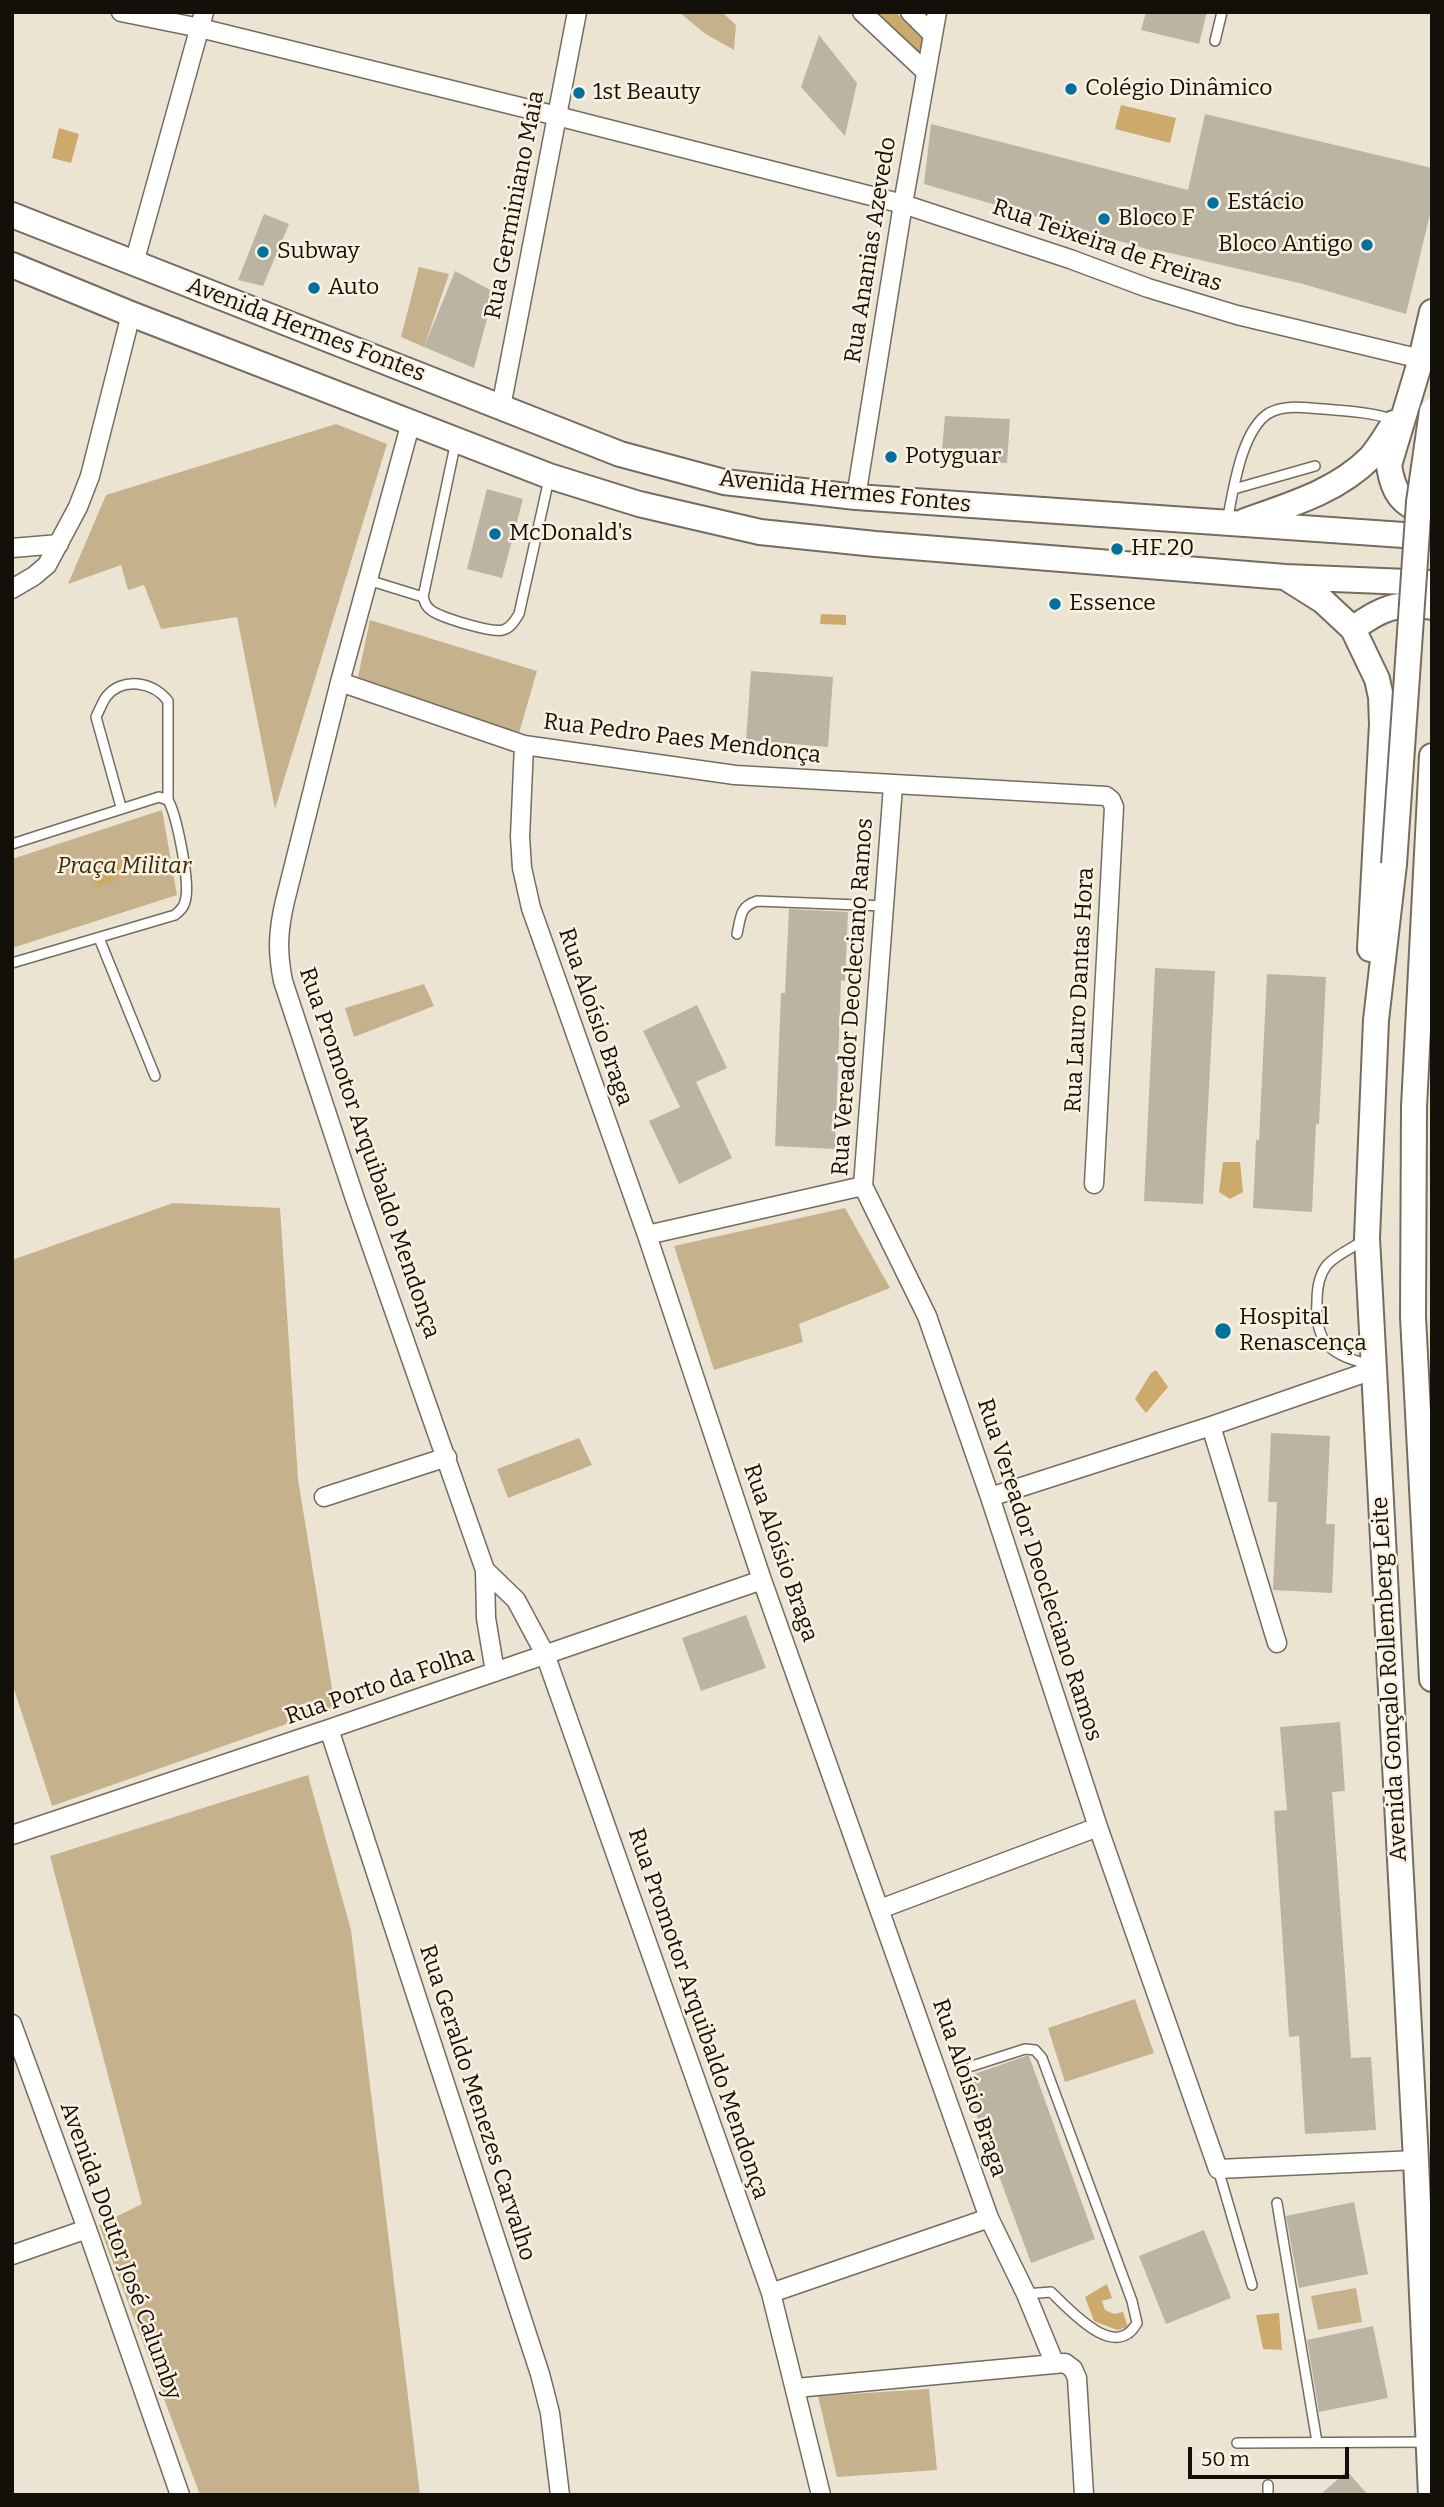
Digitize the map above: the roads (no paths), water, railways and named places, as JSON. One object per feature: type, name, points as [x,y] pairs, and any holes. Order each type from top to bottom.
[{"type":"main road","name":"Avenida Hermes Fontes","points":[[12,215],[620,454],[724,482],[856,497],[1432,537]]},
{"type":"main road","name":"Avenida Hermes Fontes","points":[[12,265],[131,314],[550,476],[639,504],[760,532],[875,544],[1285,577],[1432,583]]},
{"type":"main road","points":[[1432,312],[1421,359],[1401,413],[1389,465],[1391,480],[1399,496],[1413,509],[1432,514]]},
{"type":"main road","name":"Avenida Gonçalo Rollemberg Leite","points":[[1431,2495],[1367,1238],[1377,1020],[1394,864],[1419,502],[1432,411]]},
{"type":"main road","points":[[1231,524],[1301,501],[1344,481],[1371,457],[1401,413]]},
{"type":"main road","points":[[1285,577],[1323,601],[1353,629],[1377,679],[1381,697],[1382,724],[1370,920],[1370,971],[1377,1020]]},
{"type":"main road","points":[[1353,629],[1382,610],[1398,606],[1432,607]]},
{"type":"main road","name":"Avenida Gonçalo Rollemberg Leite","points":[[1432,756],[1428,878],[1414,1107],[1413,1317],[1426,1468],[1432,1679]]},
{"type":"street","name":"Rua Teixeira de Freiras","points":[[121,12],[202,20],[557,116],[903,204],[1070,259],[1148,288],[1237,315],[1421,359]]},
{"type":"street","name":"Rua Germiniano Maia","points":[[501,407],[577,12]]},
{"type":"street","points":[[862,12],[926,72]]},
{"type":"street","points":[[910,12],[932,34]]},
{"type":"street","name":"Rua Ananias Azevedo","points":[[856,497],[937,12]]},
{"type":"street","points":[[134,263],[202,20]]},
{"type":"street","points":[[12,589],[47,565],[78,507],[90,476],[131,314]]},
{"type":"street","name":"Rua Promotor Arquibaldo Mendonça","points":[[411,422],[340,682],[280,920],[278,955],[283,981],[355,1199],[485,1570],[486,1618],[495,1672]]},
{"type":"street","points":[[12,548],[59,544]]},
{"type":"street","name":"Rua Pedro Paes Mendonça","points":[[340,682],[524,745],[735,775],[1106,796],[1111,800]]},
{"type":"street","name":"Rua Aloísio Braga","points":[[524,745],[520,837],[522,868],[531,908],[647,1235],[762,1580],[989,2218],[1059,2363],[1073,2369],[1077,2378],[1084,2495]]},
{"type":"street","name":"Rua Vereador Deocleciano Ramos","points":[[893,786],[863,1186],[928,1316],[1098,1827],[1218,2169]]},
{"type":"street","name":"Rua Lauro Dantas Hora","points":[[1094,1184],[1114,807],[1111,800]]},
{"type":"street","points":[[647,1235],[863,1186]]},
{"type":"street","points":[[990,1497],[1211,1426],[1373,1367]]},
{"type":"street","points":[[1211,1426],[1278,1643]]},
{"type":"street","points":[[324,1497],[447,1457]]},
{"type":"street","name":"Rua Promotor Arquibaldo Mendonça","points":[[485,1570],[516,1600],[545,1654],[771,2293],[821,2495]]},
{"type":"street","name":"Rua Porto da Folha","points":[[12,1835],[329,1730],[762,1580]]},
{"type":"street","name":"Rua Geraldo Menezes Carvalho","points":[[329,1730],[540,2374],[550,2413],[561,2495]]},
{"type":"street","points":[[880,1909],[1098,1827]]},
{"type":"street","name":"Avenida Doutor José Calumby","points":[[12,2024],[88,2229],[180,2495]]},
{"type":"street","points":[[1218,2169],[1416,2160]]},
{"type":"street","points":[[771,2293],[989,2218]]},
{"type":"street","points":[[12,2255],[88,2229]]},
{"type":"street","points":[[796,2388],[1059,2363]]},
{"type":"lane","points":[[1215,41],[1222,12]]},
{"type":"lane","points":[[1231,524],[1234,489],[1250,435],[1271,412],[1302,407],[1401,413]]},
{"type":"lane","points":[[456,439],[423,597],[426,606],[434,612],[492,630],[504,630],[512,625],[519,614],[550,476]]},
{"type":"lane","points":[[1234,489],[1315,466]]},
{"type":"lane","points":[[368,580],[423,597]]},
{"type":"lane","points":[[12,963],[175,915],[183,908],[187,888],[174,811],[168,800],[167,701],[160,691],[147,684],[125,685],[107,696],[96,718],[121,807]]},
{"type":"lane","points":[[12,844],[121,807],[159,797],[168,800]]},
{"type":"lane","points":[[737,934],[743,911],[747,905],[757,901],[884,906]]},
{"type":"lane","points":[[99,938],[155,1076]]},
{"type":"lane","points":[[1367,1238],[1327,1265],[1318,1285],[1316,1318],[1325,1343],[1345,1358],[1373,1367]]},
{"type":"lane","points":[[972,2066],[1025,2049],[1035,2050],[1042,2058],[1132,2301],[1137,2323],[1129,2334],[1109,2337],[1096,2332],[1051,2292],[1026,2294]]},
{"type":"lane","points":[[1218,2169],[1252,2285]]},
{"type":"lane","points":[[1277,2203],[1317,2442]]},
{"type":"lane","points":[[1237,2444],[1429,2442]]},
{"type":"waterway","points":[[880,12],[913,46]]},
{"type":"place","name":"Colégio Dinâmico","points":[[1071,89]]},
{"type":"place","name":"1st Beauty","points":[[579,93]]},
{"type":"place","name":"Estácio","points":[[1213,203]]},
{"type":"place","name":"Bloco F","points":[[1104,219]]},
{"type":"place","name":"Bloco Antigo","points":[[1367,245]]},
{"type":"place","name":"Subway","points":[[263,252]]},
{"type":"place","name":"Auto","points":[[314,288]]},
{"type":"place","name":"Potyguar","points":[[891,457]]},
{"type":"place","name":"McDonald's","points":[[495,534]]},
{"type":"place","name":"HF 20","points":[[1117,549]]},
{"type":"place","name":"Essence","points":[[1055,604]]},
{"type":"place","name":"Hospital Renascença","points":[[1223,1331]]},
{"type":"park label","name":"Praça Militar","points":[[124,867]]}]
